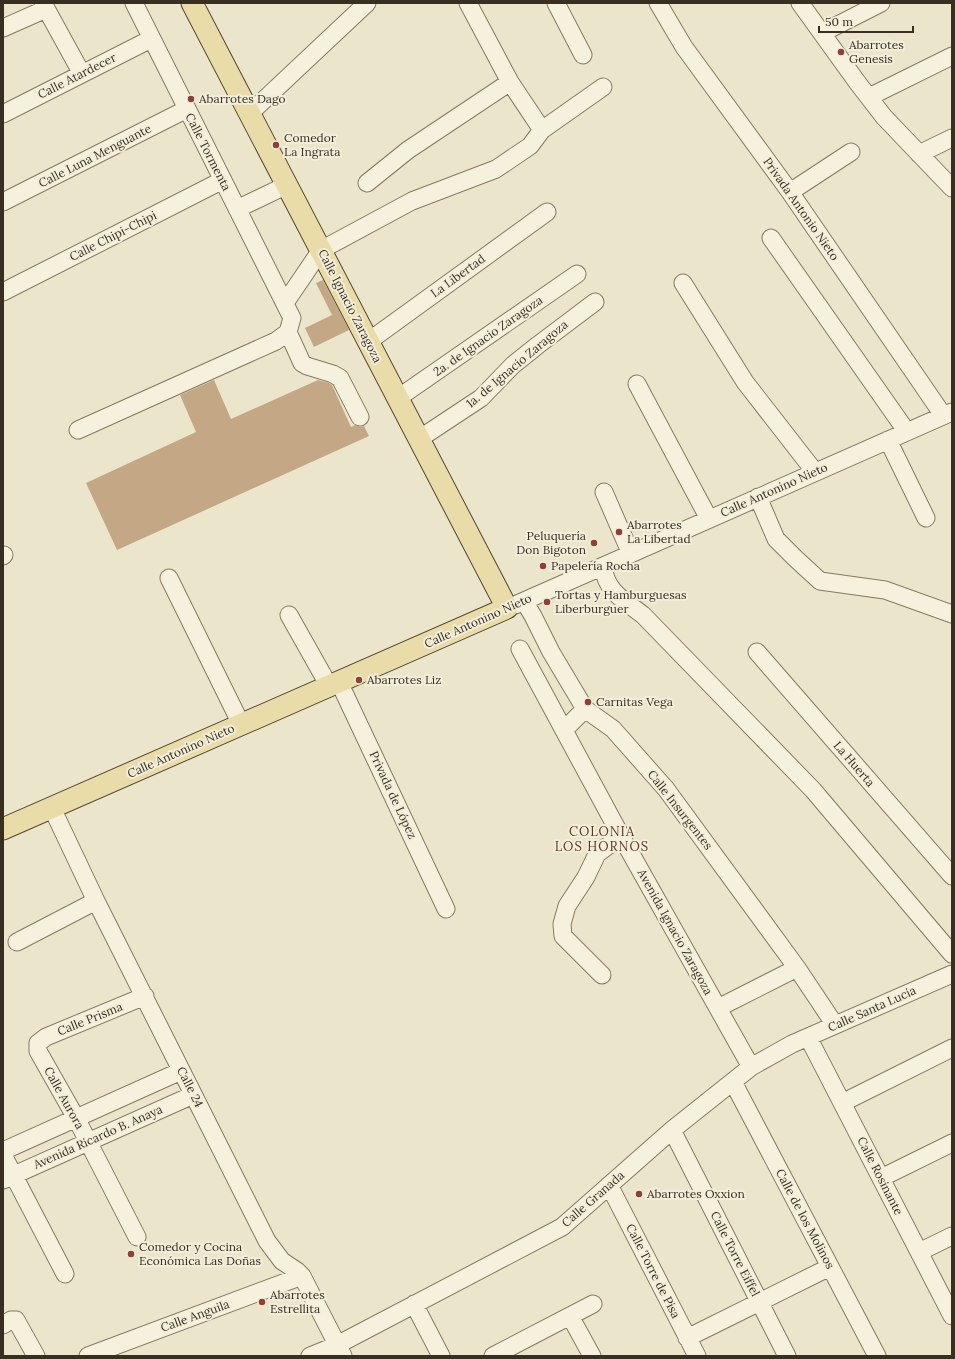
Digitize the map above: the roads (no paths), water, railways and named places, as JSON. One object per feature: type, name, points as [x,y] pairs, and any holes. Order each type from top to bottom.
[{"type":"main road","name":"Calle Ignacio Zaragoza","points":[[192,3],[419,439],[516,604]]},
{"type":"main road","name":"Calle Antonino Nieto","points":[[3,829],[516,604]]},
{"type":"street","name":"Calle Tormenta","points":[[134,3],[285,303],[292,318],[288,332]]},
{"type":"street","points":[[250,113],[368,3]]},
{"type":"street","points":[[468,3],[510,82],[542,130]]},
{"type":"street","points":[[556,3],[583,55]]},
{"type":"street","name":"Privada Antonio Nieto","points":[[658,3],[684,47],[948,413]]},
{"type":"street","points":[[800,3],[884,117],[952,188]]},
{"type":"street","points":[[822,33],[881,3]]},
{"type":"street","points":[[3,28],[44,6],[82,74]]},
{"type":"street","name":"Calle Atardecer","points":[[3,114],[152,39]]},
{"type":"street","points":[[869,97],[952,56]]},
{"type":"street","points":[[367,183],[408,150],[510,82]]},
{"type":"street","points":[[285,303],[321,250],[412,201],[496,169],[530,146],[542,130],[603,87]]},
{"type":"street","name":"Calle Luna Menguante","points":[[3,202],[187,109]]},
{"type":"street","points":[[919,154],[952,138]]},
{"type":"street","points":[[790,192],[850,152]]},
{"type":"street","name":"Calle Chipi-Chipi","points":[[3,292],[223,180]]},
{"type":"street","points":[[239,212],[287,185]]},
{"type":"street","name":"La Libertad","points":[[368,341],[547,212]]},
{"type":"street","points":[[771,238],[907,432]]},
{"type":"street","name":"2a. de Ignacio Zaragoza","points":[[398,398],[577,274]]},
{"type":"street","points":[[683,283],[745,382],[816,472]]},
{"type":"street","name":"1a. de Ignacio Zaragoza","points":[[419,439],[481,398],[513,366],[595,302]]},
{"type":"street","points":[[78,430],[276,341],[288,332],[302,363],[334,374],[340,378],[360,417]]},
{"type":"street","points":[[637,384],[706,520]]},
{"type":"street","name":"Calle Antonino Nieto","points":[[516,604],[948,413]]},
{"type":"street","points":[[888,440],[926,518]]},
{"type":"street","points":[[670,459],[706,520]]},
{"type":"street","points":[[604,492],[631,554]]},
{"type":"street","points":[[758,497],[776,539],[820,581],[886,590],[952,614]]},
{"type":"street","points":[[603,566],[604,574],[612,590],[643,615],[813,790],[952,954]]},
{"type":"street","points":[[169,578],[241,724]]},
{"type":"street","name":"Calle Insurgentes","points":[[516,604],[534,616],[551,652],[585,710],[613,729],[666,789],[797,968],[835,1025]]},
{"type":"street","name":"Privada de López","points":[[289,615],[334,684],[446,909]]},
{"type":"street","name":"Avenida Ignacio Zaragoza","points":[[520,649],[565,729],[621,836],[751,1067]]},
{"type":"street","name":"La Huerta","points":[[757,652],[952,876]]},
{"type":"street","points":[[565,729],[585,710]]},
{"type":"street","name":"Calle 24","points":[[52,808],[96,901],[267,1241],[282,1261],[302,1276],[340,1350]]},
{"type":"street","points":[[602,974],[563,936],[562,924],[567,906],[586,877],[597,854],[621,836]]},
{"type":"street","points":[[17,942],[96,901]]},
{"type":"street","points":[[718,1008],[797,968]]},
{"type":"street","name":"Calle Santa Lucía","points":[[792,1044],[952,974]]},
{"type":"street","name":"Calle Prisma","points":[[38,1043],[46,1037],[144,996]]},
{"type":"street","name":"Calle Rosinante","points":[[808,1037],[952,1316]]},
{"type":"street","name":"Calle Aurora","points":[[38,1043],[38,1051],[76,1118],[137,1237]]},
{"type":"street","name":"Calle Granada","points":[[310,1356],[340,1350],[414,1304],[562,1227],[672,1130],[751,1067],[792,1044]]},
{"type":"street","points":[[842,1103],[952,1048]]},
{"type":"street","points":[[3,1151],[181,1071]]},
{"type":"street","name":"Calle de los Molinos","points":[[733,1082],[877,1356]]},
{"type":"street","name":"Avenida Ricardo B. Anaya","points":[[8,1178],[193,1095]]},
{"type":"street","name":"Calle Torre Eiffel","points":[[672,1130],[787,1356]]},
{"type":"street","points":[[881,1178],[952,1143]]},
{"type":"street","points":[[3,1155],[8,1178],[66,1274]]},
{"type":"street","name":"Calle Torre de Pisa","points":[[609,1185],[697,1356]]},
{"type":"street","points":[[919,1252],[952,1236]]},
{"type":"street","points":[[687,1338],[830,1267]]},
{"type":"street","name":"Calle Anguila","points":[[88,1356],[302,1276]]},
{"type":"street","points":[[414,1304],[441,1356]]},
{"type":"street","points":[[493,1356],[593,1304]]},
{"type":"street","points":[[570,1316],[592,1356]]},
{"type":"street","points":[[10,1323],[36,1356]]},
{"type":"place","name":"Abarrotes Genesis","points":[[841,52]]},
{"type":"place","name":"Abarrotes Dago","points":[[191,99]]},
{"type":"place","name":"Comedor La Ingrata","points":[[276,145]]},
{"type":"place","name":"Abarrotes La Libertad","points":[[619,532]]},
{"type":"place","name":"Peluquería Don Bigoton","points":[[594,543]]},
{"type":"place","name":"Papelería Rocha","points":[[543,566]]},
{"type":"place","name":"Tortas y Hamburguesas Liberburguer","points":[[547,602]]},
{"type":"place","name":"Abarrotes Liz","points":[[359,680]]},
{"type":"place","name":"Carnitas Vega","points":[[588,702]]},
{"type":"place","name":"Abarrotes Oxxion","points":[[639,1194]]},
{"type":"place","name":"Comedor y Cocina Económica Las Doñas","points":[[131,1254]]},
{"type":"place","name":"Abarrotes Estrellita","points":[[262,1302]]},
{"type":"district","name":"COLONIA LOS HORNOS","points":[[602,838]]}]
